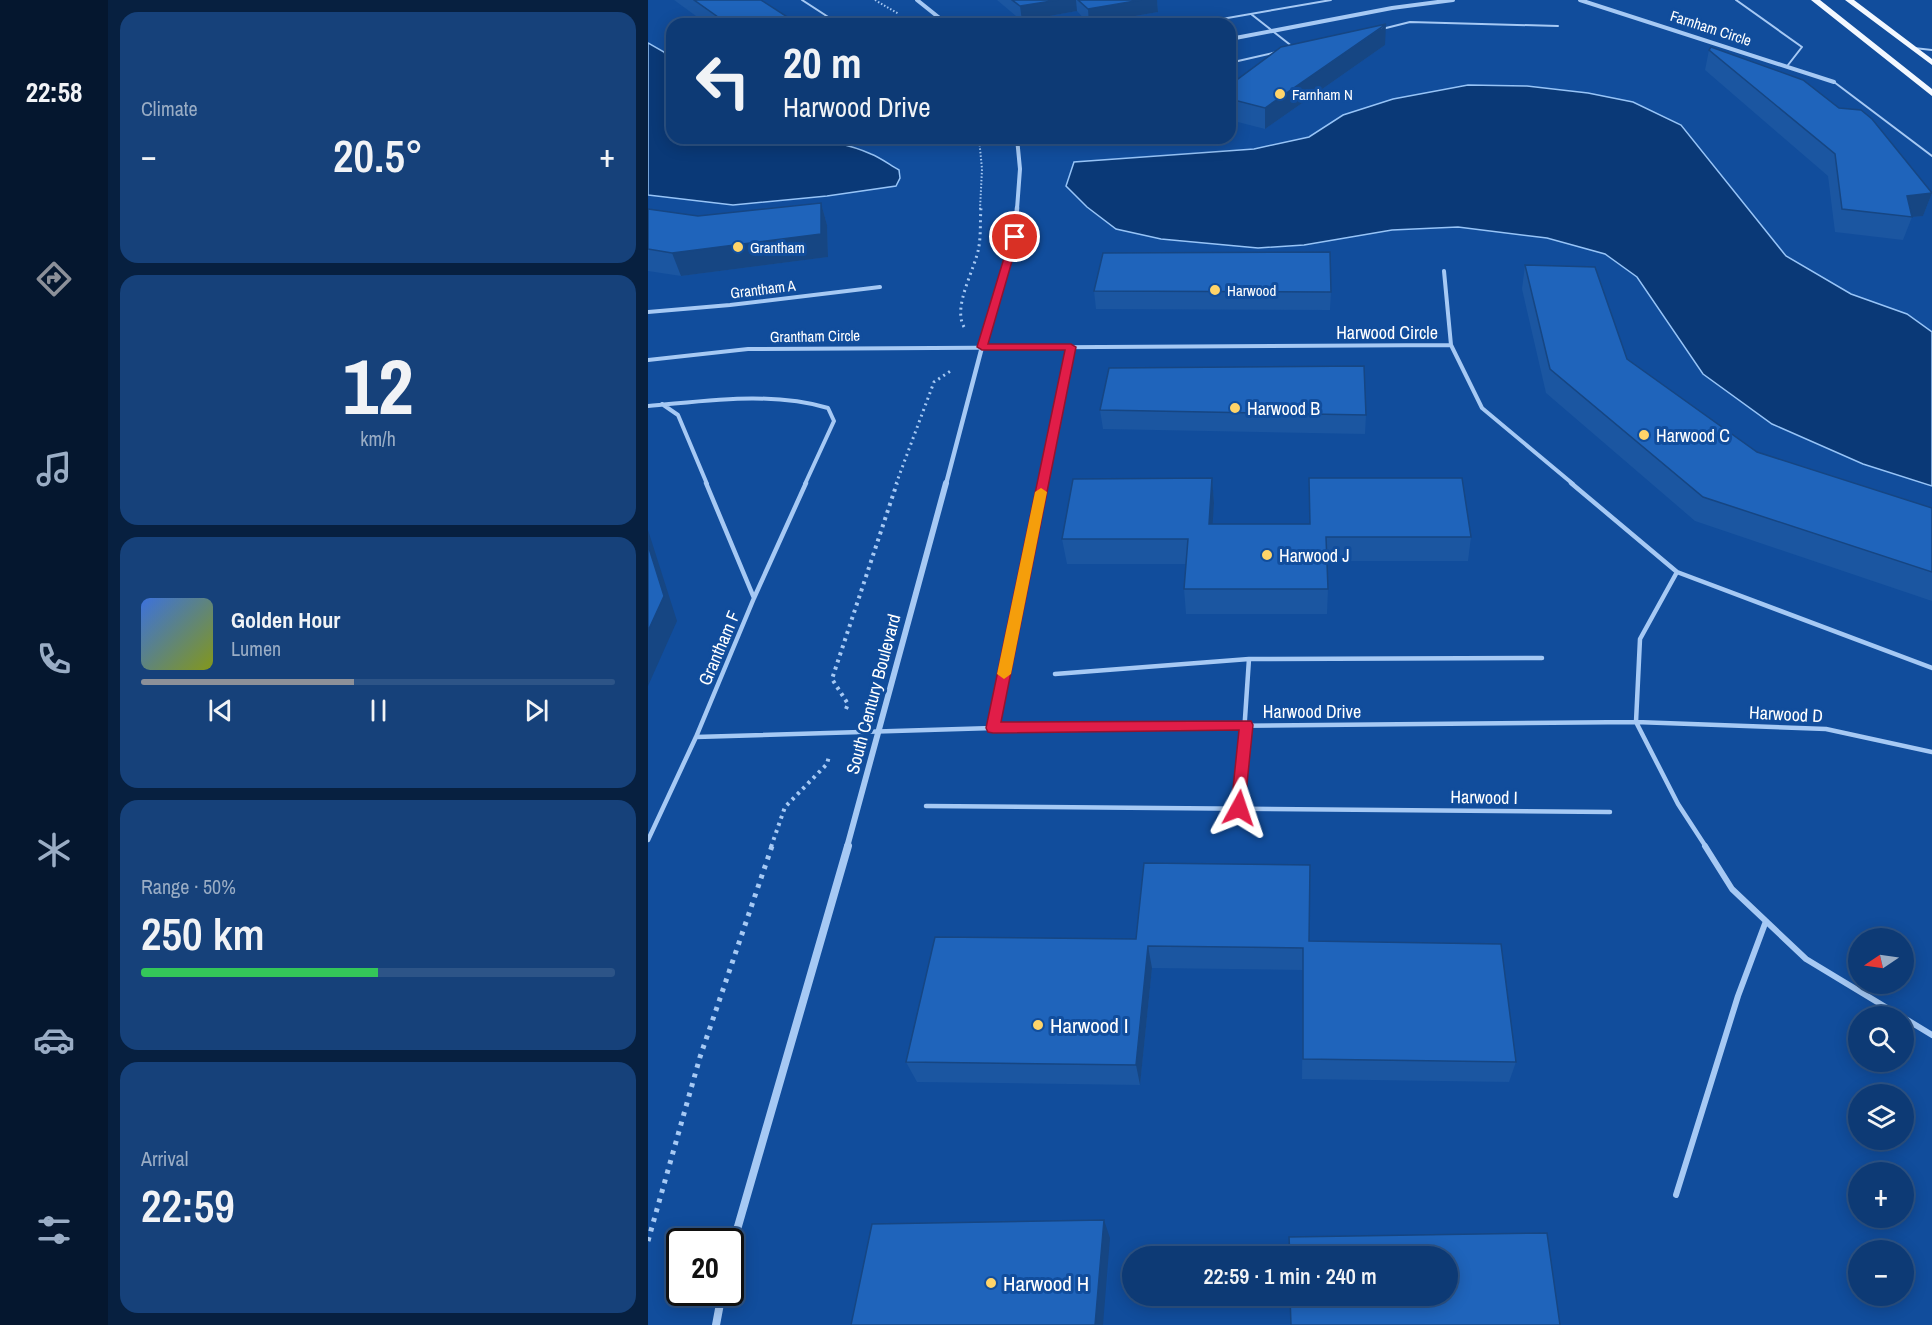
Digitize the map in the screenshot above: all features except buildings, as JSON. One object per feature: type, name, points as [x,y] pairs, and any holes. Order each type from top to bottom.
[{"type":"main road","points":[[1815,0],[1932,93]]},
{"type":"main road","points":[[1849,0],[1932,63]]},
{"type":"main road","points":[[1905,72],[1932,87]]},
{"type":"street","points":[[917,0],[940,18]]},
{"type":"street","points":[[1236,38],[1392,8],[1453,0]]},
{"type":"street","name":"Farnham Circle","points":[[1580,0],[1788,65],[1834,82]]},
{"type":"street","name":"South Century Boulevard","points":[[737,1228],[880,733],[982,347],[1015,237],[1020,169],[1018,144]]},
{"type":"street","points":[[716,1325],[720,1306]]},
{"type":"lane","points":[[802,0],[830,18]]},
{"type":"lane","points":[[1228,18],[1331,0]]},
{"type":"lane","points":[[1736,0],[1802,47],[1788,65]]},
{"type":"lane","points":[[1236,62],[1295,48],[1251,14]]},
{"type":"lane","points":[[1376,30],[1410,22],[1558,26]]},
{"type":"lane","points":[[1912,48],[1932,50]]},
{"type":"lane","points":[[1834,82],[1932,156]]},
{"type":"lane","points":[[1444,272],[1451,345]]},
{"type":"lane","name":"Grantham A","points":[[648,313],[880,287]]},
{"type":"lane","name":"Harwood Circle","points":[[982,347],[1451,345],[1482,408],[1677,572]]},
{"type":"lane","name":"Grantham Circle","points":[[648,360],[748,349],[982,347]]},
{"type":"lane","points":[[993,728],[1071,347]]},
{"type":"lane","points":[[648,406],[686,402],[786,400],[813,402],[828,408],[834,421],[754,598]]},
{"type":"lane","name":"Grantham F","points":[[648,840],[696,737],[754,598],[678,415],[662,404]]},
{"type":"lane","points":[[1885,1006],[1806,959],[1732,889],[1678,804],[1636,722],[1640,639],[1677,572],[1932,668]]},
{"type":"lane","points":[[1055,674],[1249,659],[1542,658]]},
{"type":"lane","points":[[1239,808],[1249,659]]},
{"type":"lane","name":"Harwood Drive","points":[[696,737],[993,728],[1636,722]]},
{"type":"lane","name":"Harwood D","points":[[1636,722],[1826,729],[1932,752]]},
{"type":"lane","name":"Harwood I","points":[[926,806],[1610,812]]},
{"type":"lane","points":[[1676,1196],[1738,996],[1766,921]]},
{"type":"lane","points":[[1914,1024],[1932,1035]]},
{"type":"path","points":[[875,0],[905,18]]},
{"type":"path","points":[[966,330],[961,322],[963,296],[979,247],[982,169],[980,144]]},
{"type":"path","points":[[848,704],[832,679],[893,494],[934,382],[953,370]]},
{"type":"path","points":[[648,1241],[700,1057],[784,807],[827,764]]},
{"type":"water","points":[[648,43],[664,52],[666,56],[666,144],[839,144],[882,160],[899,170],[900,178],[896,186],[827,196],[733,205],[648,195]]},
{"type":"water","points":[[1468,85],[1527,86],[1588,93],[1633,102],[1681,125],[1786,256],[1851,294],[1907,314],[1932,332],[1932,486],[1863,464],[1772,424],[1703,374],[1637,277],[1605,254],[1547,238],[1458,227],[1392,230],[1304,245],[1258,248],[1161,239],[1116,229],[1087,207],[1066,186],[1074,162],[1254,149],[1309,137],[1343,115],[1393,99]]},
{"type":"slow traffic","points":[[1004,674],[1041,492]]},
{"type":"place","name":"Farnham N","points":[[1280,94]]},
{"type":"place","name":"Grantham","points":[[738,247]]},
{"type":"place","name":"Harwood","points":[[1215,290]]},
{"type":"place","name":"Harwood B","points":[[1235,408]]},
{"type":"place","name":"Harwood C","points":[[1644,435]]},
{"type":"place","name":"Harwood J","points":[[1267,555]]},
{"type":"place","name":"Harwood I","points":[[1038,1025]]},
{"type":"place","name":"Harwood H","points":[[991,1283]]},
{"type":"route","points":[[1015,237],[982,347],[1071,347],[993,728],[1246,725],[1239,808]]}]
